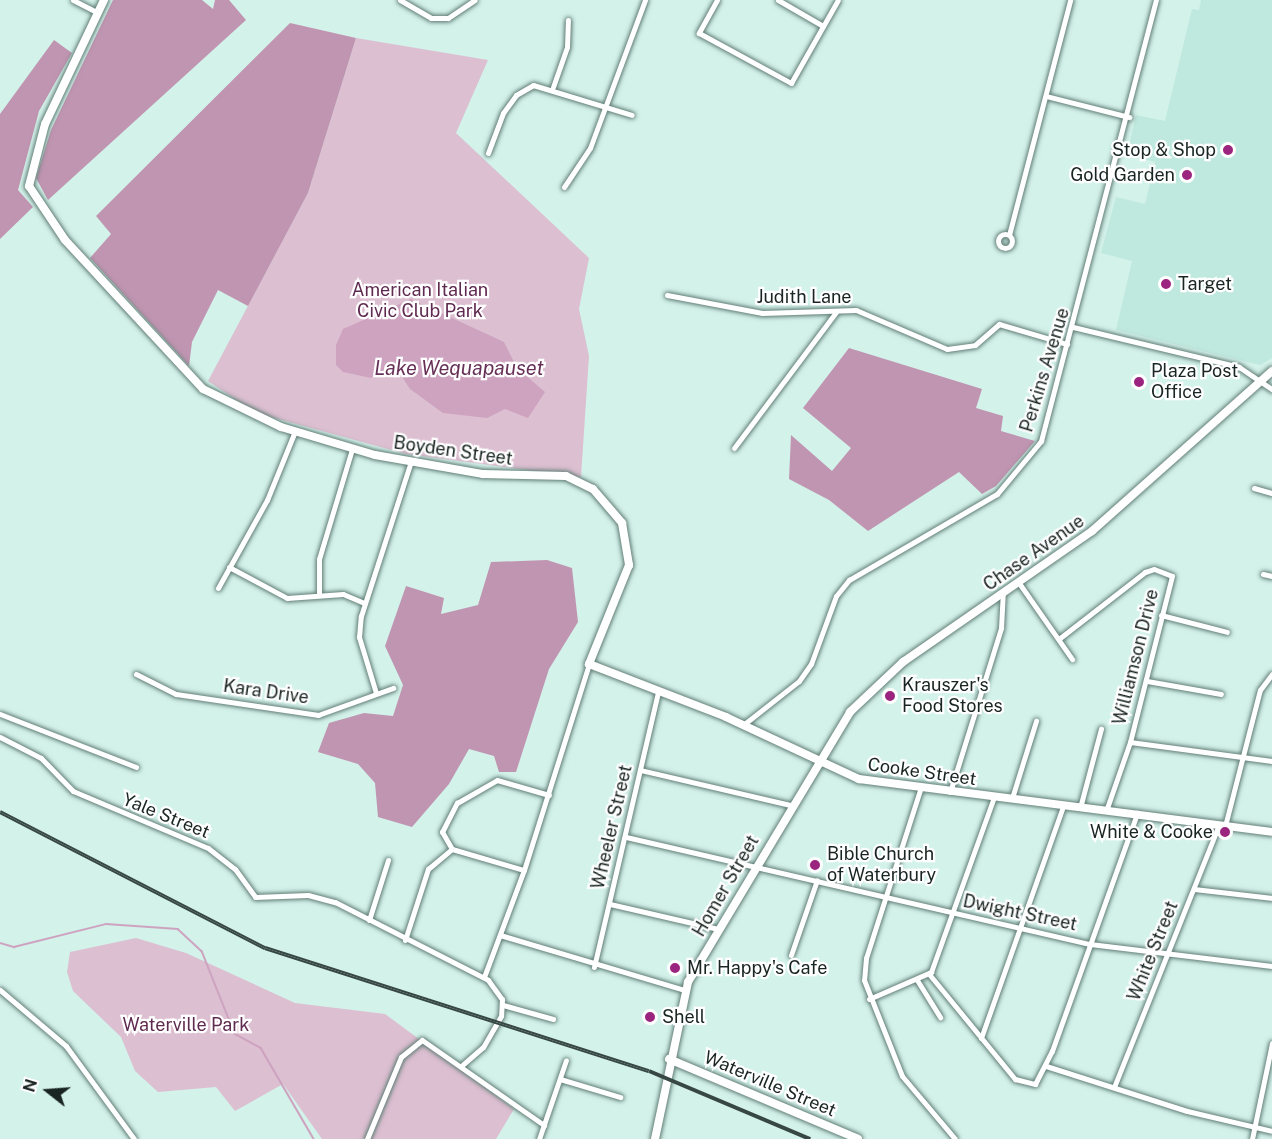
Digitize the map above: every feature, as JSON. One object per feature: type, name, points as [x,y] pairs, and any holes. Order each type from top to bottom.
[{"type":"street","points":[[73,0],[98,13]]},
{"type":"street","name":"Boyden Street","points":[[104,0],[45,124],[28,186],[34,200],[192,381],[295,431],[352,448],[411,462],[498,476],[566,476],[610,503],[627,540],[629,565],[589,664],[524,870],[484,977]]},
{"type":"street","points":[[400,0],[431,18],[448,18],[475,0]]},
{"type":"street","points":[[564,187],[590,148],[604,105],[645,0]]},
{"type":"street","points":[[717,0],[699,33],[791,83],[838,0]]},
{"type":"street","points":[[778,0],[823,26]]},
{"type":"street","points":[[1009,235],[1070,0]]},
{"type":"street","name":"Perkins Avenue","points":[[743,725],[799,681],[811,664],[836,596],[849,580],[980,505],[1015,477],[1041,441],[1129,117],[1156,0]]},
{"type":"street","points":[[553,87],[567,46],[568,20]]},
{"type":"street","points":[[488,153],[516,95],[533,85],[553,87],[632,115]]},
{"type":"street","points":[[1046,96],[1129,117]]},
{"type":"street","name":"Judith Lane","points":[[667,295],[762,313],[856,310],[947,349],[975,345],[999,324],[1066,344]]},
{"type":"street","points":[[734,448],[836,312]]},
{"type":"street","points":[[1073,327],[1236,366],[1263,379],[1272,389]]},
{"type":"street","name":"Chase Avenue","points":[[817,761],[878,683],[1092,531],[1272,372]]},
{"type":"street","points":[[218,588],[267,500],[295,431]]},
{"type":"street","points":[[319,594],[318,559],[352,448]]},
{"type":"street","points":[[376,693],[359,637],[364,603],[411,462]]},
{"type":"street","points":[[1254,488],[1272,493]]},
{"type":"street","points":[[229,567],[287,598],[343,594],[364,603]]},
{"type":"street","name":"Williamson Drive","points":[[1060,638],[1154,568],[1172,576],[1130,742],[1107,808]]},
{"type":"street","points":[[1263,574],[1272,576]]},
{"type":"street","points":[[1019,583],[1060,638],[1072,659]]},
{"type":"street","points":[[950,793],[1001,628],[1004,593]]},
{"type":"street","points":[[1161,615],[1227,632]]},
{"type":"street","name":"Cooke Street","points":[[589,664],[743,725],[869,783],[950,793],[1081,804],[1272,832]]},
{"type":"street","name":"Kara Drive","points":[[136,674],[176,694],[318,715],[393,688]]},
{"type":"street","name":"White Street","points":[[1114,1087],[1222,826],[1244,759],[1260,690],[1272,674]]},
{"type":"street","points":[[1147,681],[1221,694]]},
{"type":"street","name":"Wheeler Street","points":[[594,967],[658,693]]},
{"type":"street","name":"Yale Street","points":[[0,714],[136,767]]},
{"type":"street","points":[[1012,798],[1036,721]]},
{"type":"street","points":[[1081,804],[1101,729]]},
{"type":"street","name":"Yale Street","points":[[0,737],[41,758],[73,791],[208,848],[235,869],[255,897],[308,895],[369,920],[405,940],[484,977]]},
{"type":"street","points":[[1130,742],[1272,761]]},
{"type":"street","name":"Homer Street","points":[[655,1139],[669,1059],[685,990],[718,929],[817,761]]},
{"type":"street","points":[[640,770],[791,805]]},
{"type":"street","points":[[524,870],[452,849],[442,832],[457,803],[484,785],[508,781],[549,795]]},
{"type":"street","points":[[920,790],[884,896],[864,968],[869,999],[902,1076],[955,1139]]},
{"type":"street","points":[[869,999],[930,974],[994,796]]},
{"type":"street","points":[[981,1038],[1064,802]]},
{"type":"street","points":[[930,974],[981,1038],[1023,1084],[1035,1084],[1046,1066],[1137,812]]},
{"type":"street","name":"Dwight Street","points":[[626,837],[1090,944],[1167,957],[1272,966]]},
{"type":"street","points":[[405,940],[428,869],[452,849]]},
{"type":"street","points":[[369,920],[388,860]]},
{"type":"street","points":[[791,955],[817,880]]},
{"type":"street","points":[[1194,889],[1272,898]]},
{"type":"street","points":[[610,904],[718,929]]},
{"type":"street","points":[[500,935],[594,967],[685,990]]},
{"type":"street","points":[[484,977],[503,1005],[553,1019]]},
{"type":"street","points":[[917,980],[940,1017]]},
{"type":"street","points":[[0,990],[66,1046],[134,1139]]},
{"type":"street","points":[[462,1065],[493,1033],[503,1005]]},
{"type":"street","points":[[367,1139],[411,1045],[429,1041],[544,1125]]},
{"type":"street","points":[[1252,1139],[1272,1044]]},
{"type":"street","name":"Waterville Street","points":[[669,1059],[858,1139]]},
{"type":"street","points":[[539,1139],[566,1060]]},
{"type":"street","points":[[1046,1066],[1272,1131]]},
{"type":"street","points":[[560,1079],[620,1097]]},
{"type":"shaded area","points":[[113,0],[202,0],[213,9],[215,0],[229,0],[246,20],[48,200],[36,178],[51,130]]},
{"type":"shaded area","points":[[1201,0],[1272,0],[1272,358],[1260,365],[1116,330],[1132,261],[1101,253],[1116,197],[1145,204],[1155,162],[1127,155],[1136,115],[1165,121],[1192,9],[1199,10]]},
{"type":"shaded area","points":[[290,23],[356,38],[308,193],[248,306],[218,290],[192,342],[189,366],[90,258],[111,234],[96,216]]},
{"type":"shaded area","points":[[54,40],[72,53],[39,111],[18,190],[33,207],[0,239],[0,114]]},
{"type":"shaded area","points":[[849,348],[982,389],[976,408],[1003,416],[1001,431],[1035,441],[996,486],[982,494],[959,472],[868,531],[829,500],[789,479],[791,435],[832,471],[851,448],[803,408]]},
{"type":"shaded area","points":[[547,560],[572,568],[578,622],[549,669],[516,772],[499,772],[494,756],[469,749],[449,784],[412,827],[378,817],[375,783],[358,764],[318,752],[329,723],[364,713],[393,716],[403,685],[385,646],[406,586],[444,598],[441,614],[478,605],[491,562]]},
{"type":"green space","name":"American Italian Civic Club Park","points":[[356,38],[488,60],[456,133],[589,258],[579,309],[589,356],[581,477],[406,454],[256,413],[208,381],[308,193]]},
{"type":"green space","name":"Waterville Park","points":[[136,938],[186,953],[295,1003],[385,1014],[514,1109],[496,1139],[322,1139],[283,1084],[235,1111],[216,1087],[158,1092],[135,1071],[121,1037],[73,991],[67,972],[70,952]]},
{"type":"water","name":"Lake Wequapauset","points":[[411,299],[504,342],[517,368],[545,392],[528,418],[505,409],[487,418],[443,413],[410,389],[395,366],[371,378],[343,372],[336,365],[336,345],[343,329]]},
{"type":"waterway","points":[[0,943],[14,947],[106,924],[178,929],[202,951],[235,1034],[261,1048],[314,1139]]},
{"type":"railway","points":[[0,812],[265,948],[649,1071],[810,1139]]},
{"type":"place","name":"Stop & Shop","points":[[1228,150]]},
{"type":"place","name":"Gold Garden","points":[[1187,175]]},
{"type":"place","name":"Target","points":[[1166,284]]},
{"type":"place","name":"Plaza Post Office","points":[[1139,382]]},
{"type":"place","name":"Krauszer's Food Stores","points":[[890,696]]},
{"type":"place","name":"White & Cooke","points":[[1225,832]]},
{"type":"place","name":"Bible Church of Waterbury","points":[[815,865]]},
{"type":"place","name":"Mr. Happy's Cafe","points":[[675,968]]},
{"type":"place","name":"Shell","points":[[650,1017]]}]
